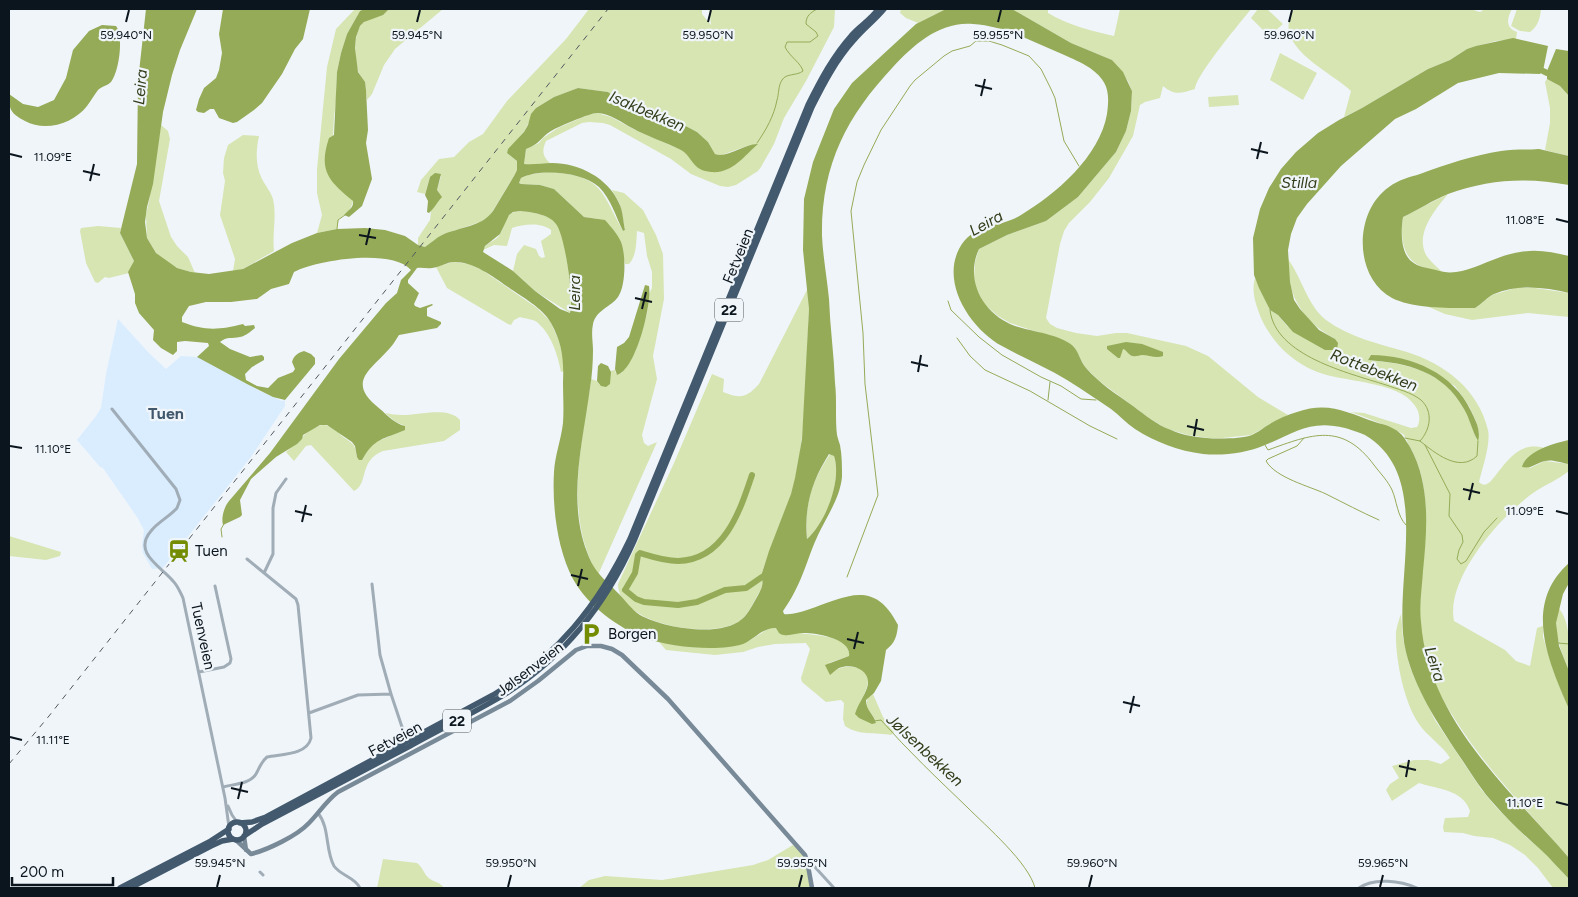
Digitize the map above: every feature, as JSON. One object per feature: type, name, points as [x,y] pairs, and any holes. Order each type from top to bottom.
[{"type":"highway","points":[[865,24],[874,9]]},
{"type":"highway","name":"Fetveien","points":[[244,836],[255,828],[507,693],[554,656],[591,612],[612,581],[636,526],[808,105],[839,50],[878,9]]},
{"type":"highway","name":"Fetveien","points":[[865,24],[884,9]]},
{"type":"highway","name":"22","points":[[865,24],[890,9]]},
{"type":"highway","name":"Fetveien","points":[[239,823],[256,820],[272,814],[493,696],[543,659],[591,612]]},
{"type":"highway","points":[[239,823],[245,828],[244,836]]},
{"type":"highway","name":"22","points":[[120,888],[209,842],[233,824],[239,823]]},
{"type":"highway","points":[[229,828],[229,835],[235,839]]},
{"type":"highway","name":"22","points":[[130,888],[211,846],[222,841],[244,836]]},
{"type":"main road","name":"Jølsenveien","points":[[246,851],[252,854],[306,827],[338,792],[515,698],[572,652],[584,647],[602,646],[622,655],[668,699],[805,855],[808,862]]},
{"type":"main road","points":[[244,836],[246,851]]},
{"type":"main road","points":[[235,839],[246,851]]},
{"type":"main road","points":[[808,862],[812,888]]},
{"type":"street","name":"Tuenveien","points":[[112,409],[171,482],[179,496],[177,508],[150,531],[145,546],[150,559],[180,590],[185,606],[223,787],[229,828]]},
{"type":"street","points":[[264,573],[273,554],[273,508],[276,494],[286,479]]},
{"type":"street","points":[[223,787],[247,782],[253,778],[263,760],[267,757],[298,751],[307,747],[311,735],[296,600],[247,559]]},
{"type":"street","points":[[372,584],[380,654],[403,730]]},
{"type":"street","points":[[199,672],[224,667],[230,663],[231,659],[215,586]]},
{"type":"street","points":[[309,713],[358,695],[391,694]]},
{"type":"street","name":"Tuenveien","points":[[225,798],[232,815],[239,823]]},
{"type":"street","points":[[318,814],[323,821],[328,849],[334,865],[341,873],[356,882],[360,888]]},
{"type":"street","name":"Jølsenveien","points":[[808,862],[834,888]]},
{"type":"street","points":[[1358,888],[1364,884],[1376,881],[1393,882],[1417,888]]},
{"type":"shaded area","points":[[355,9],[364,9],[360,11],[347,34],[341,53],[337,72],[333,136],[353,202],[349,211],[339,219],[337,229],[317,233],[322,215],[317,193],[317,169],[327,67],[336,29]]},
{"type":"shaded area","points":[[389,9],[443,9],[395,49],[384,65],[372,94],[367,100],[365,84],[356,62],[357,34],[365,21],[383,14]]},
{"type":"shaded area","points":[[589,9],[702,9],[702,14],[711,25],[709,9],[835,9],[834,27],[784,118],[774,144],[758,171],[736,185],[720,186],[691,174],[671,159],[610,125],[603,123],[582,123],[546,141],[544,153],[545,158],[550,163],[537,166],[524,164],[526,149],[539,143],[558,128],[590,114],[597,113],[611,117],[633,129],[684,151],[697,167],[752,149],[758,144],[719,156],[715,154],[708,142],[697,132],[686,126],[660,114],[645,112],[619,100],[608,92],[578,88],[554,97],[536,108],[524,132],[508,150],[507,153],[517,161],[517,170],[489,217],[444,234],[425,247],[418,245],[418,238],[430,220],[431,211],[441,197],[437,190],[441,176],[430,177],[425,194],[417,192],[421,180],[439,159],[454,157],[469,142],[483,134],[507,101],[566,39]]},
{"type":"shaded area","points":[[901,9],[946,9],[918,23],[906,18],[900,13]]},
{"type":"shaded area","points":[[1012,9],[1048,9],[1048,13],[1064,21],[1114,36],[1120,9],[1251,9],[1210,61],[1197,82],[1195,89],[1178,93],[1163,86],[1160,98],[1140,105],[1133,136],[1109,178],[1064,231],[1046,318],[1050,324],[1057,328],[1076,333],[1097,336],[1127,333],[1186,346],[1208,356],[1258,397],[1288,415],[1251,435],[1208,438],[1167,429],[1098,380],[1085,367],[1074,347],[1059,339],[1010,323],[985,305],[975,287],[975,262],[979,249],[1007,235],[1046,221],[1078,197],[1116,152],[1126,131],[1131,111],[1132,91],[1128,81],[1112,60],[1071,43]]},
{"type":"shaded area","points":[[1258,9],[1267,9],[1283,24],[1275,31],[1266,33],[1251,18]]},
{"type":"shaded area","points":[[1294,9],[1470,9],[1480,12],[1485,9],[1512,9],[1508,22],[1510,28],[1517,32],[1516,39],[1496,41],[1467,49],[1344,117],[1351,91],[1317,66],[1296,46],[1290,35],[1289,22]]},
{"type":"shaded area","points":[[1517,9],[1541,9],[1538,22],[1530,32],[1520,31],[1511,26]]},
{"type":"shaded area","points":[[1280,53],[1317,73],[1303,100],[1270,80]]},
{"type":"shaded area","points":[[1547,79],[1560,86],[1569,96],[1569,156],[1545,150],[1550,123],[1550,108],[1545,82]]},
{"type":"shaded area","points":[[1238,95],[1239,105],[1209,107],[1208,97]]},
{"type":"shaded area","points":[[161,125],[168,131],[170,139],[159,201],[171,237],[188,257],[195,273],[169,264],[156,253],[147,238],[146,215]]},
{"type":"shaded area","points":[[243,135],[259,136],[258,168],[272,196],[274,205],[274,251],[243,269],[233,271],[235,259],[220,215],[225,181],[223,173],[224,158],[228,145]]},
{"type":"shaded area","points":[[547,172],[579,177],[597,187],[609,204],[623,231],[625,230],[620,204],[612,190],[624,193],[643,210],[663,254],[664,299],[653,356],[657,379],[642,435],[644,443],[648,446],[657,442],[598,575],[582,535],[578,494],[580,452],[591,379],[597,381],[600,385],[609,385],[610,371],[615,370],[616,374],[621,373],[635,352],[647,314],[649,294],[652,288],[652,272],[647,256],[644,233],[637,231],[636,248],[632,260],[629,264],[625,264],[624,259],[598,219],[584,217],[554,189],[540,185],[519,183],[521,178],[528,175]]},
{"type":"shaded area","points":[[1448,194],[1428,222],[1423,238],[1423,247],[1426,255],[1442,272],[1425,268],[1416,264],[1411,259],[1402,239],[1402,224],[1403,217]]},
{"type":"shaded area","points":[[520,211],[549,217],[560,230],[568,265],[570,313],[535,291],[513,271],[517,254],[524,245],[536,249],[539,256],[545,257],[541,241],[551,234],[551,230],[547,227],[527,225],[512,228],[507,246],[494,245],[483,250],[501,233],[507,217],[514,212]]},
{"type":"shaded area","points":[[98,226],[121,228],[120,233],[134,261],[129,273],[109,278],[105,277],[98,283],[95,282],[86,263],[80,231],[81,228]]},
{"type":"shaded area","points":[[1288,259],[1314,307],[1319,314],[1335,326],[1365,339],[1407,352],[1434,363],[1447,371],[1468,390],[1483,415],[1489,436],[1480,483],[1484,485],[1490,482],[1512,456],[1519,451],[1535,446],[1544,448],[1528,458],[1530,468],[1545,461],[1569,464],[1569,471],[1523,501],[1493,530],[1479,548],[1458,586],[1454,604],[1454,621],[1505,650],[1516,661],[1530,666],[1537,628],[1543,626],[1543,637],[1553,669],[1569,709],[1569,858],[1510,791],[1468,739],[1438,691],[1428,665],[1421,632],[1420,615],[1426,508],[1424,487],[1419,467],[1403,434],[1350,412],[1364,413],[1411,428],[1417,427],[1419,423],[1417,409],[1410,400],[1386,387],[1315,371],[1298,362],[1283,350],[1265,327],[1261,318],[1254,293],[1255,278],[1270,310],[1278,315],[1288,327],[1335,339],[1306,316],[1294,296],[1288,273]],"holes":[[[1371,355],[1407,360],[1455,386],[1469,406],[1476,421],[1479,433],[1477,440],[1464,408],[1455,395],[1435,377],[1411,367],[1368,360]]]},
{"type":"shaded area","points":[[453,262],[469,264],[482,270],[537,308],[550,321],[559,341],[564,371],[561,372],[551,340],[537,322],[520,317],[514,320],[511,325],[508,324],[447,288],[436,267]]},
{"type":"shaded area","points":[[1516,288],[1535,288],[1569,293],[1569,317],[1528,313],[1472,320],[1445,314],[1424,305],[1475,308],[1492,295]]},
{"type":"shaded area","points":[[807,290],[809,309],[800,455],[793,489],[761,576],[762,585],[760,590],[743,618],[728,626],[710,629],[690,629],[650,619],[633,610],[622,598],[618,584],[674,463],[712,374],[724,379],[723,392],[743,396],[754,389],[759,384]]},
{"type":"shaded area","name":"Tuen","points":[[118,319],[166,369],[181,356],[198,357],[260,391],[282,401],[285,400],[285,406],[251,457],[163,568],[152,569],[143,553],[144,530],[137,517],[103,468],[100,467],[77,440],[101,408]]},
{"type":"shaded area","points":[[433,412],[449,413],[460,420],[460,430],[444,441],[383,451],[375,455],[367,466],[359,488],[354,491],[311,445],[306,446],[294,461],[286,452],[311,430],[323,425],[334,429],[352,444],[357,457],[376,442],[405,426],[396,422],[385,413],[402,415]]},
{"type":"shaded area","points":[[830,454],[834,456],[836,466],[834,489],[826,512],[814,532],[807,539],[807,515],[810,495],[813,485]]},
{"type":"shaded area","points":[[9,536],[61,552],[60,556],[46,560],[9,556]]},
{"type":"shaded area","points":[[1558,608],[1566,621],[1568,629],[1569,671],[1560,648],[1557,633],[1556,616]]},
{"type":"shaded area","points":[[1401,614],[1403,638],[1409,664],[1435,720],[1481,789],[1495,806],[1543,851],[1569,879],[1569,888],[1553,888],[1538,868],[1525,855],[1510,845],[1493,838],[1444,832],[1445,818],[1468,817],[1470,811],[1461,798],[1455,794],[1419,783],[1392,801],[1386,790],[1390,784],[1399,778],[1392,766],[1414,760],[1428,760],[1441,764],[1450,758],[1419,724],[1405,693],[1396,643],[1396,632]]},
{"type":"shaded area","points":[[771,627],[830,637],[844,644],[848,649],[849,656],[829,663],[835,670],[844,667],[854,667],[863,670],[867,674],[867,687],[856,714],[876,723],[867,705],[868,698],[873,694],[883,717],[894,729],[894,732],[891,735],[862,732],[845,726],[843,719],[844,703],[841,700],[826,702],[802,682],[801,678],[810,649],[806,643],[775,644],[743,652],[715,655],[666,650],[659,642],[695,647],[714,647],[749,641]]},
{"type":"shaded area","points":[[793,845],[808,857],[811,888],[579,888],[589,880],[605,876],[662,880],[753,865],[768,860]]},
{"type":"shaded area","points":[[383,859],[417,863],[428,877],[444,888],[377,888]]},
{"type":"water","name":"Leira","points":[[146,9],[197,9],[172,75],[163,112],[153,184],[145,222],[147,238],[156,253],[177,268],[209,274],[243,269],[292,243],[317,233],[337,229],[365,228],[385,230],[405,236],[418,245],[425,247],[442,235],[477,224],[493,211],[517,170],[517,161],[507,153],[508,149],[524,132],[531,114],[536,108],[554,97],[578,88],[608,92],[619,100],[645,112],[667,116],[697,132],[708,142],[715,154],[730,153],[753,144],[758,144],[743,159],[731,167],[718,172],[705,171],[697,167],[681,150],[638,131],[611,116],[597,113],[555,129],[526,149],[524,164],[562,164],[582,169],[600,179],[608,186],[619,203],[625,230],[623,231],[607,197],[592,182],[572,175],[550,172],[529,175],[521,178],[519,183],[540,185],[554,189],[584,217],[605,220],[618,236],[623,247],[624,270],[621,292],[615,300],[597,315],[592,327],[592,374],[578,470],[577,491],[581,532],[587,552],[593,566],[600,575],[640,615],[663,624],[707,630],[733,625],[742,619],[750,609],[762,587],[761,576],[791,494],[802,439],[809,309],[803,250],[804,199],[813,162],[834,109],[852,83],[916,24],[946,9],[1012,9],[1071,43],[1112,60],[1123,72],[1132,91],[1131,111],[1126,131],[1116,152],[1078,197],[1046,221],[1007,235],[979,249],[974,273],[980,295],[994,314],[1004,321],[1015,326],[1053,336],[1073,346],[1086,368],[1114,393],[1156,423],[1179,433],[1211,438],[1247,436],[1289,415],[1308,409],[1328,408],[1337,409],[1389,426],[1401,434],[1417,462],[1424,492],[1426,540],[1420,616],[1427,657],[1439,690],[1455,721],[1475,750],[1498,779],[1569,858],[1569,879],[1544,852],[1506,817],[1485,793],[1435,717],[1415,679],[1406,652],[1403,626],[1405,505],[1399,477],[1386,454],[1363,434],[1345,428],[1322,425],[1303,429],[1258,448],[1235,453],[1203,454],[1185,451],[1168,445],[1135,429],[1111,409],[1067,380],[1002,346],[980,329],[962,304],[954,277],[954,263],[959,249],[965,241],[979,230],[1021,215],[1048,196],[1062,185],[1096,145],[1103,130],[1107,114],[1108,93],[1101,78],[1083,64],[1008,31],[985,25],[961,24],[939,30],[910,50],[876,86],[850,124],[832,165],[826,187],[822,236],[836,389],[836,429],[841,453],[842,477],[836,500],[815,542],[798,586],[783,611],[784,614],[796,613],[834,600],[858,595],[869,596],[879,601],[889,610],[898,625],[898,629],[893,642],[886,650],[881,681],[874,693],[866,700],[867,707],[876,723],[872,724],[855,714],[867,688],[867,677],[864,673],[856,667],[844,666],[830,675],[825,665],[849,656],[845,645],[840,641],[810,633],[782,635],[776,628],[771,628],[743,644],[721,648],[667,644],[645,638],[624,628],[586,598],[573,579],[563,554],[555,512],[554,472],[563,423],[563,358],[558,337],[551,323],[538,308],[489,274],[469,264],[454,262],[432,268],[417,268],[408,280],[408,283],[419,293],[414,304],[420,308],[432,304],[427,308],[427,316],[441,322],[441,324],[437,328],[399,335],[365,377],[364,391],[370,400],[391,419],[405,426],[405,430],[375,443],[362,460],[359,460],[352,442],[327,425],[320,425],[303,435],[297,444],[276,457],[251,479],[240,500],[242,515],[223,525],[223,513],[229,501],[270,453],[339,359],[386,303],[397,293],[401,280],[411,270],[401,263],[388,259],[354,258],[336,260],[294,272],[289,284],[271,289],[257,299],[206,302],[189,306],[182,317],[182,322],[190,325],[212,329],[243,324],[245,326],[254,325],[255,328],[244,336],[227,338],[220,342],[230,349],[250,357],[262,355],[264,357],[264,360],[245,374],[246,380],[257,386],[268,388],[278,378],[293,372],[295,369],[292,362],[296,355],[304,351],[311,354],[315,358],[315,364],[285,400],[273,397],[197,357],[209,346],[208,343],[177,342],[177,351],[173,355],[161,348],[153,340],[154,330],[139,313],[135,303],[135,294],[128,272],[134,261],[120,233],[137,164],[138,81]],"holes":[[[520,211],[540,214],[549,218],[556,224],[559,230],[568,267],[571,295],[570,313],[560,309],[535,291],[513,271],[483,252],[485,246],[500,234],[509,215]],[[829,454],[834,456],[836,466],[836,477],[831,500],[814,532],[807,539],[806,527],[810,494]]]},
{"type":"water","points":[[223,9],[310,9],[303,39],[295,49],[282,74],[262,103],[233,123],[219,118],[214,109],[204,113],[196,110],[204,88],[216,78],[219,70],[222,53],[219,34]]},
{"type":"water","points":[[364,9],[389,9],[383,15],[364,22],[360,26],[356,37],[355,48],[358,72],[365,82],[366,90],[368,130],[366,143],[372,179],[362,206],[349,217],[344,215],[352,207],[353,201],[332,181],[325,167],[325,159],[329,138],[334,135],[337,72],[341,53],[347,34],[360,11]]},
{"type":"water","points":[[102,25],[116,26],[120,38],[118,63],[111,82],[98,90],[81,112],[67,122],[50,126],[33,124],[13,113],[9,103],[9,94],[23,104],[38,107],[54,100],[66,78],[73,50],[89,31]]},
{"type":"water","name":"Stilla","points":[[1513,38],[1548,46],[1543,71],[1540,74],[1499,73],[1458,83],[1416,109],[1395,119],[1341,166],[1307,204],[1297,218],[1291,234],[1288,250],[1290,282],[1294,300],[1300,309],[1319,330],[1335,339],[1338,343],[1337,350],[1325,350],[1293,332],[1278,315],[1270,310],[1254,275],[1253,238],[1260,209],[1269,188],[1281,169],[1296,152],[1318,133],[1428,69],[1450,60],[1467,49]]},
{"type":"water","points":[[1556,49],[1569,51],[1569,96],[1560,86],[1547,79],[1547,71]]},
{"type":"water","points":[[1539,149],[1569,156],[1569,185],[1523,180],[1493,182],[1448,194],[1403,217],[1403,246],[1407,257],[1414,263],[1443,272],[1462,271],[1520,252],[1544,251],[1569,256],[1569,293],[1541,288],[1512,289],[1491,295],[1475,308],[1444,308],[1401,302],[1379,288],[1370,275],[1365,260],[1363,244],[1364,227],[1369,212],[1377,198],[1389,187],[1404,179],[1471,157],[1506,150]]},
{"type":"water","points":[[435,173],[441,174],[437,190],[442,197],[429,213],[427,212],[428,201],[425,195],[430,177]]},
{"type":"water","points":[[645,285],[649,286],[649,295],[641,335],[630,362],[617,375],[615,369],[617,347],[629,337]]},
{"type":"water","points":[[1126,342],[1142,344],[1163,352],[1163,356],[1134,356],[1123,349],[1120,358],[1118,358],[1107,349],[1107,346]]},
{"type":"water","points":[[1371,355],[1386,356],[1416,363],[1443,377],[1464,398],[1476,422],[1478,441],[1464,409],[1446,386],[1423,371],[1383,361],[1368,360]]},
{"type":"water","points":[[601,363],[608,366],[611,372],[610,384],[606,387],[601,386],[597,381],[598,366]]},
{"type":"water","points":[[1569,440],[1569,464],[1548,461],[1531,467],[1522,467],[1529,456],[1535,452]]},
{"type":"water","points":[[1569,563],[1569,583],[1563,594],[1556,623],[1559,646],[1569,671],[1569,709],[1548,653],[1543,615],[1546,597],[1555,579]]},
{"type":"waterway","name":"Isakbekken","points":[[757,143],[772,117],[782,80],[786,76],[803,71],[785,47],[787,42],[810,42],[818,36],[806,24],[809,15],[817,9]]},
{"type":"waterway","points":[[119,31],[135,35],[143,34]]},
{"type":"waterway","points":[[847,577],[878,495],[865,384],[863,333],[851,211],[857,182],[881,130],[915,80],[944,56],[952,51],[970,46],[976,41],[989,41],[1029,56],[1041,69],[1055,98],[1064,141],[1079,166]]},
{"type":"waterway","points":[[1543,71],[1547,73]]},
{"type":"waterway","points":[[337,229],[338,220],[345,215]]},
{"type":"waterway","points":[[948,301],[951,310],[979,337],[1002,355],[1061,386],[1081,399],[1096,400]]},
{"type":"waterway","name":"Rottebekken","points":[[1270,310],[1275,326],[1285,339],[1299,351],[1334,368],[1404,391],[1421,400],[1429,415],[1426,432],[1420,441],[1405,438]]},
{"type":"waterway","points":[[957,338],[970,356],[985,370],[1030,391],[1090,426],[1117,439]]},
{"type":"waterway","points":[[1048,400],[1050,382]]},
{"type":"waterway","points":[[1265,445],[1268,450],[1312,436],[1326,435],[1350,442],[1362,451],[1388,483],[1394,494],[1397,508],[1406,525]]},
{"type":"waterway","points":[[1304,438],[1297,446],[1266,461],[1285,477],[1326,494],[1379,520]]},
{"type":"waterway","points":[[1420,441],[1440,456],[1463,463],[1477,456],[1478,441]]},
{"type":"waterway","points":[[1425,445],[1450,494],[1449,516],[1462,535],[1463,542],[1457,559],[1461,564],[1466,561],[1484,532],[1497,518]]},
{"type":"waterway","points":[[625,590],[635,573],[640,553],[664,560],[678,561],[694,558],[707,552],[718,543],[728,531],[735,518],[752,475]]},
{"type":"waterway","points":[[222,537],[221,529],[224,524]]},
{"type":"waterway","points":[[625,590],[636,599],[644,602],[678,605],[697,602],[725,590],[746,588],[762,577]]},
{"type":"waterway","points":[[1558,643],[1569,644]]},
{"type":"waterway","name":"Jølsenbekken","points":[[874,721],[881,720],[923,765],[1006,845],[1025,867],[1035,888]]},
{"type":"railway","points":[[9,764],[49,716],[608,9]]},
{"type":"place","name":"Tuen","points":[[179,551]]},
{"type":"place","name":"Borgen","points":[[591,634]]},
{"type":"district","name":"Tuen","points":[[166,413]]}]
